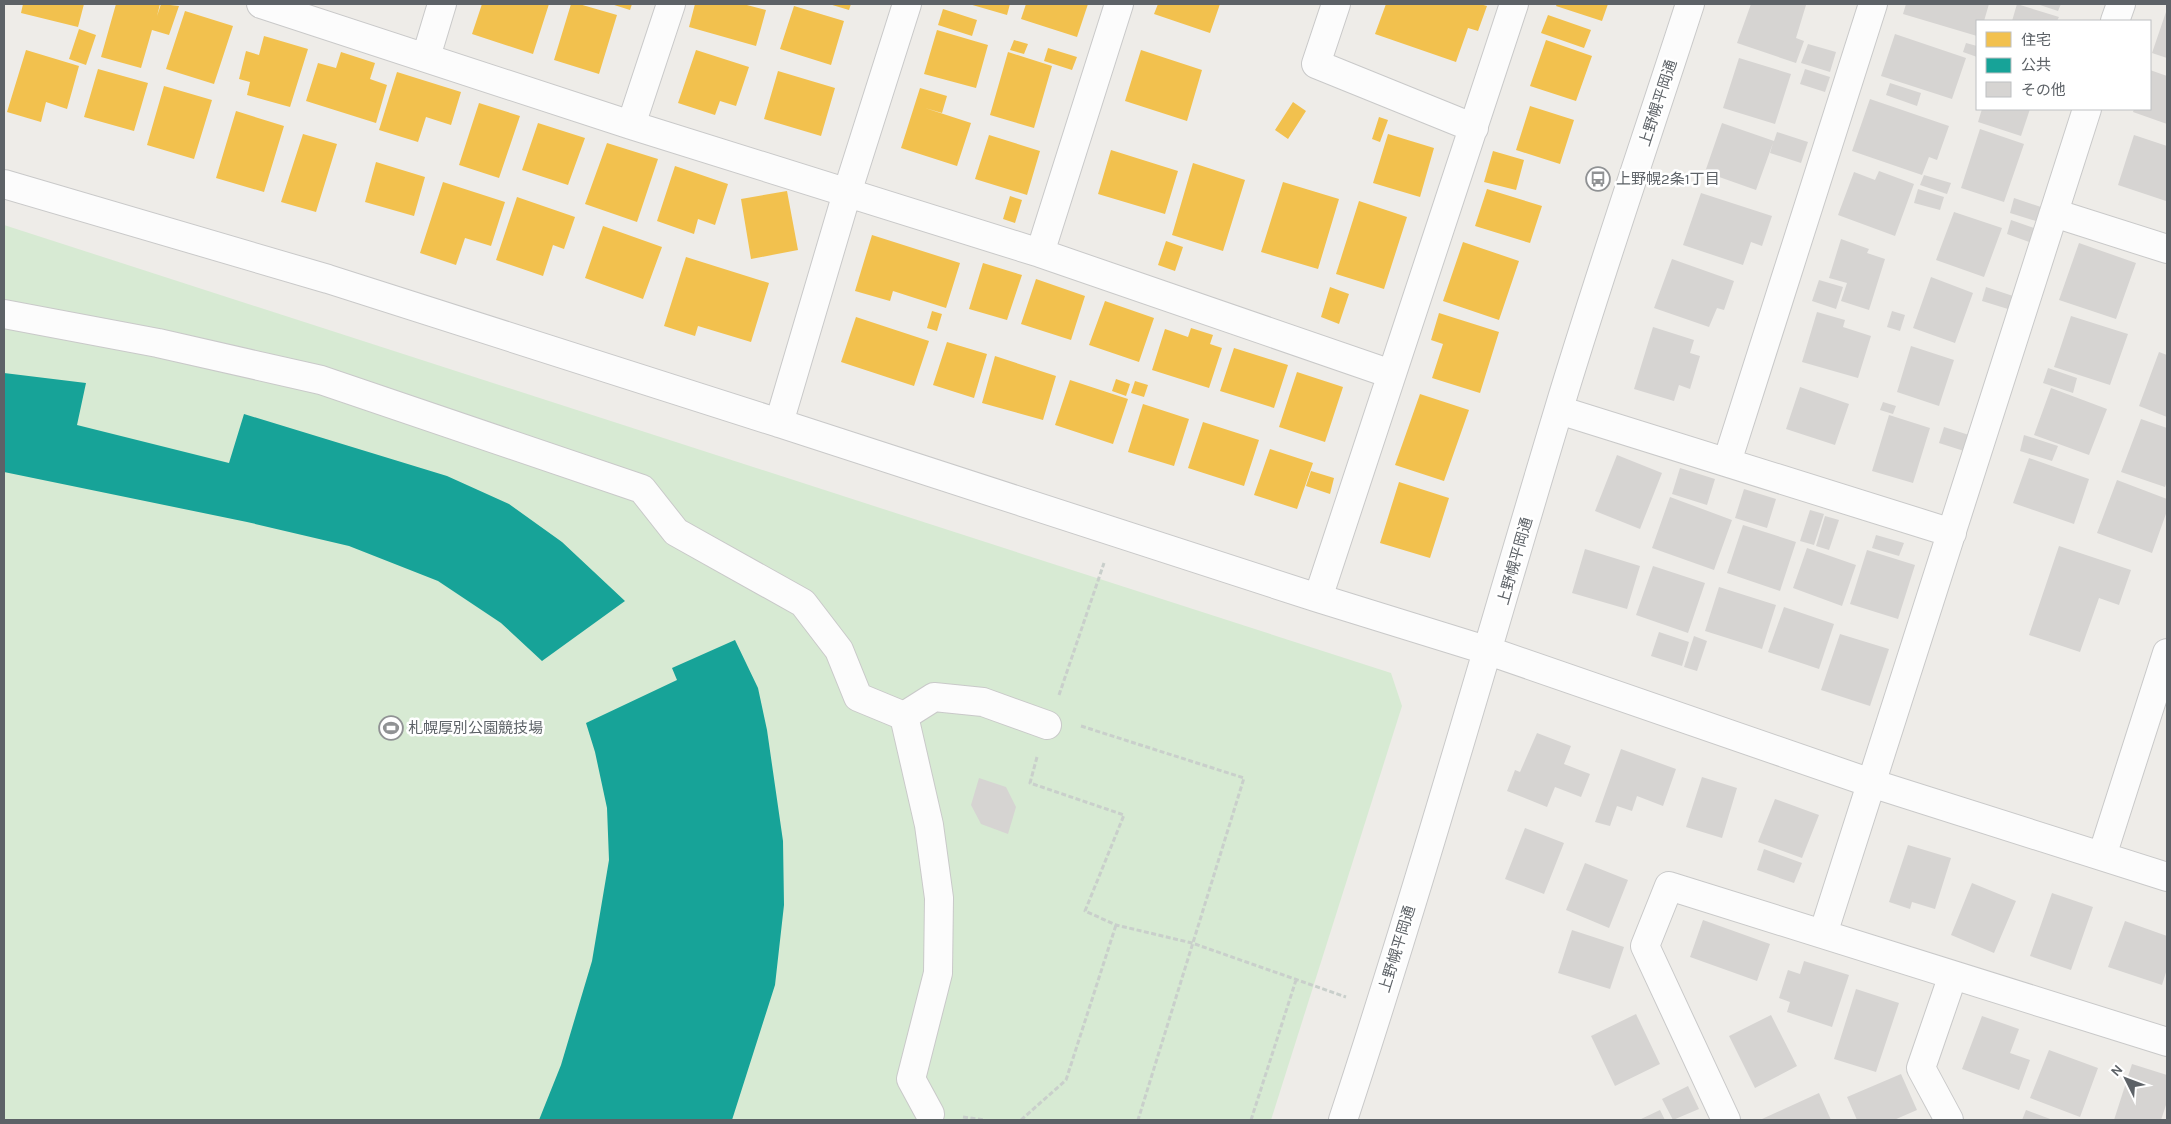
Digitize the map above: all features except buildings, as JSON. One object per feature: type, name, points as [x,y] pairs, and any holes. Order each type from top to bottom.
[{"type":"street","points":[[261,4],[631,125],[1040,253],[1391,374]]},
{"type":"street","points":[[426,57],[442,4]]},
{"type":"street","points":[[631,125],[671,4]]},
{"type":"street","points":[[779,423],[847,193],[907,4]]},
{"type":"street","points":[[1040,253],[1119,4]]},
{"type":"street","points":[[1336,4],[1316,64],[1474,128]]},
{"type":"street","points":[[1318,598],[1514,4]]},
{"type":"street","name":"上野幌平岡通","points":[[1343,1120],[1489,651],[1559,410],[1690,4]]},
{"type":"street","points":[[1727,462],[1873,4]]},
{"type":"street","points":[[2115,20],[2121,4]]},
{"type":"street","points":[[1823,934],[2087,110]]},
{"type":"street","points":[[4,184],[328,279],[779,423],[1318,598],[1489,651],[1871,783],[2167,877]]},
{"type":"street","points":[[2054,213],[2167,249]]},
{"type":"street","points":[[4,314],[158,343],[321,380],[642,489],[676,532],[803,603],[839,650],[858,697],[904,716]]},
{"type":"street","points":[[1559,410],[1952,533]]},
{"type":"street","points":[[2102,856],[2167,653]]},
{"type":"street","points":[[904,716],[934,697],[983,702],[1049,720]]},
{"type":"street","points":[[904,716],[929,825],[939,898],[938,972],[911,1079],[930,1114]]},
{"type":"street","points":[[1726,1120],[1646,946],[1669,886],[2167,1042]]},
{"type":"street","points":[[1948,1120],[1921,1068],[1953,975]]},
{"type":"path","points":[[1115,532],[1049,720],[1030,783],[1124,815],[1085,911],[1116,924],[1192,943],[1379,1009]]},
{"type":"path","points":[[1049,720],[1244,778],[1138,1120]]},
{"type":"path","points":[[1021,1120],[1066,1080],[1116,924]]},
{"type":"path","points":[[1251,1120],[1296,980]]},
{"type":"green space","points":[[4,225],[1391,673],[1402,706],[1271,1120],[4,1120]]},
{"type":"place","name":"上野幌2条1丁目","points":[[1598,179]]},
{"type":"place","name":"札幌厚別公園競技場","points":[[391,728]]}]
